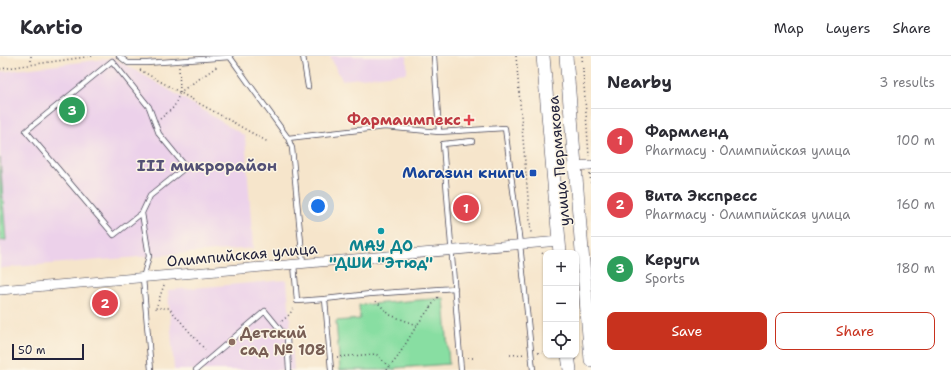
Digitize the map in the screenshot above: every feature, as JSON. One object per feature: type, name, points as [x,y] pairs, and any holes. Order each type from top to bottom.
[{"type":"main road","name":"улица Пермякова","points":[[543,56],[559,247]]},
{"type":"main road","name":"улица Пермякова","points":[[566,56],[591,353]]},
{"type":"main road","points":[[568,358],[570,370]]},
{"type":"street","points":[[575,166],[590,165]]},
{"type":"street","name":"Олимпийская улица","points":[[0,290],[532,243],[559,247]]},
{"type":"lane","points":[[119,56],[128,63],[147,64],[230,57],[288,138],[292,148],[298,264],[297,301],[455,288]]},
{"type":"lane","points":[[303,56],[308,87]]},
{"type":"lane","points":[[434,56],[439,132]]},
{"type":"lane","points":[[112,61],[149,107],[159,134],[186,167],[150,196],[142,213],[114,235],[26,131],[112,61]]},
{"type":"lane","points":[[288,138],[385,127],[439,132],[504,128],[520,244],[532,370]]},
{"type":"lane","points":[[461,370],[443,144],[472,141]]},
{"type":"lane","points":[[142,213],[149,256],[143,278],[151,370]]},
{"type":"lane","points":[[325,299],[331,370]]},
{"type":"lane","points":[[196,370],[265,311],[287,338],[289,370]]},
{"type":"path","points":[[31,56],[31,65]]},
{"type":"path","points":[[0,69],[93,56]]},
{"type":"path","points":[[516,56],[532,243],[543,253]]},
{"type":"path","points":[[582,56],[591,184]]},
{"type":"path","points":[[180,92],[230,57]]},
{"type":"path","points":[[155,123],[174,107],[180,92],[179,61]]},
{"type":"path","points":[[128,63],[268,142]]},
{"type":"path","points":[[168,275],[156,308],[169,308],[211,357]]},
{"type":"path","points":[[387,370],[397,358],[417,325],[444,289]]},
{"type":"path","points":[[370,294],[390,315],[417,325]]},
{"type":"path","points":[[276,326],[290,314],[297,301]]},
{"type":"path","points":[[330,357],[376,354],[389,367]]},
{"type":"shaded area","points":[[330,56],[407,56],[407,73],[342,80]]},
{"type":"shaded area","points":[[114,58],[245,136],[253,248],[0,268],[0,72]]},
{"type":"shaded area","name":"Детский сад № 108","points":[[287,280],[294,370],[174,370],[168,290]]},
{"type":"green space","points":[[0,158],[6,240],[0,241]]},
{"type":"green space","points":[[444,298],[449,364],[396,368],[396,370],[340,370],[336,321],[360,319],[359,305]]},
{"type":"place","name":"Керуги","points":[[72,110]]},
{"type":"place","name":"Фармаимпекс","points":[[469,120]]},
{"type":"place","name":"Магазин книги","points":[[533,173]]},
{"type":"place","name":"Фармленд","points":[[466,208]]},
{"type":"place","name":"МАУ ДО \"ДШИ \"Этюд\"","points":[[381,231]]},
{"type":"place","name":"Вита Экспресс","points":[[105,303]]},
{"type":"place","name":"Детский сад № 108","points":[[232,342]]},
{"type":"district","name":"III микрорайон","points":[[207,165]]}]
